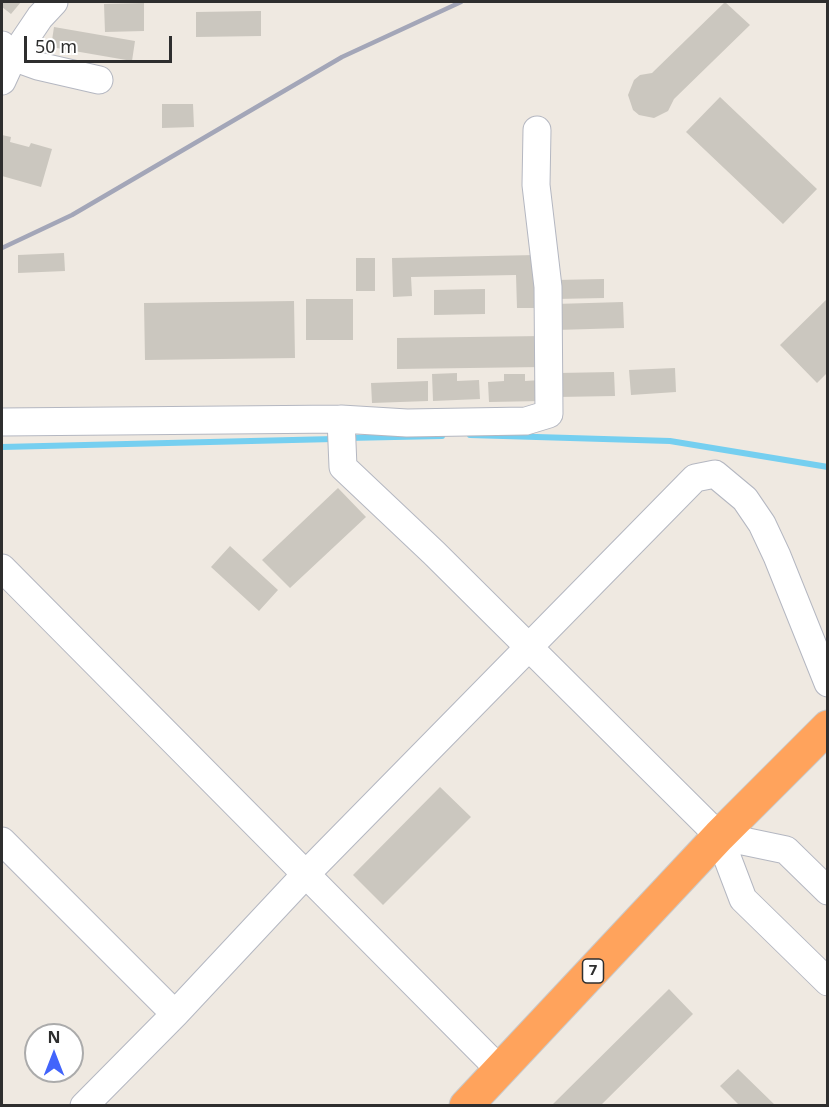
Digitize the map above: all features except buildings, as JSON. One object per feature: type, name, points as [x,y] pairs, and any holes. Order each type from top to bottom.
[{"type":"highway","name":"7","points":[[466,1106],[719,836],[828,727]]},
{"type":"street","points":[[54,2],[5,61],[99,80]]},
{"type":"street","points":[[2,422],[342,443],[407,423],[526,421],[549,414],[548,287],[536,185],[537,130]]},
{"type":"street","points":[[342,443],[434,553],[719,836],[742,899],[828,982]]},
{"type":"street","points":[[84,1106],[175,1014],[305,875],[695,478],[715,474],[745,499],[762,524],[828,683]]},
{"type":"street","points":[[2,568],[500,1070]]},
{"type":"street","points":[[719,836],[786,850],[828,891]]},
{"type":"street","points":[[2,841],[175,1014]]},
{"type":"waterway","points":[[470,435],[670,441],[828,467]]},
{"type":"waterway","points":[[347,438],[442,436]]},
{"type":"waterway","points":[[2,447],[334,439]]},
{"type":"railway","points":[[2,248],[72,215],[342,57],[461,2]]}]
